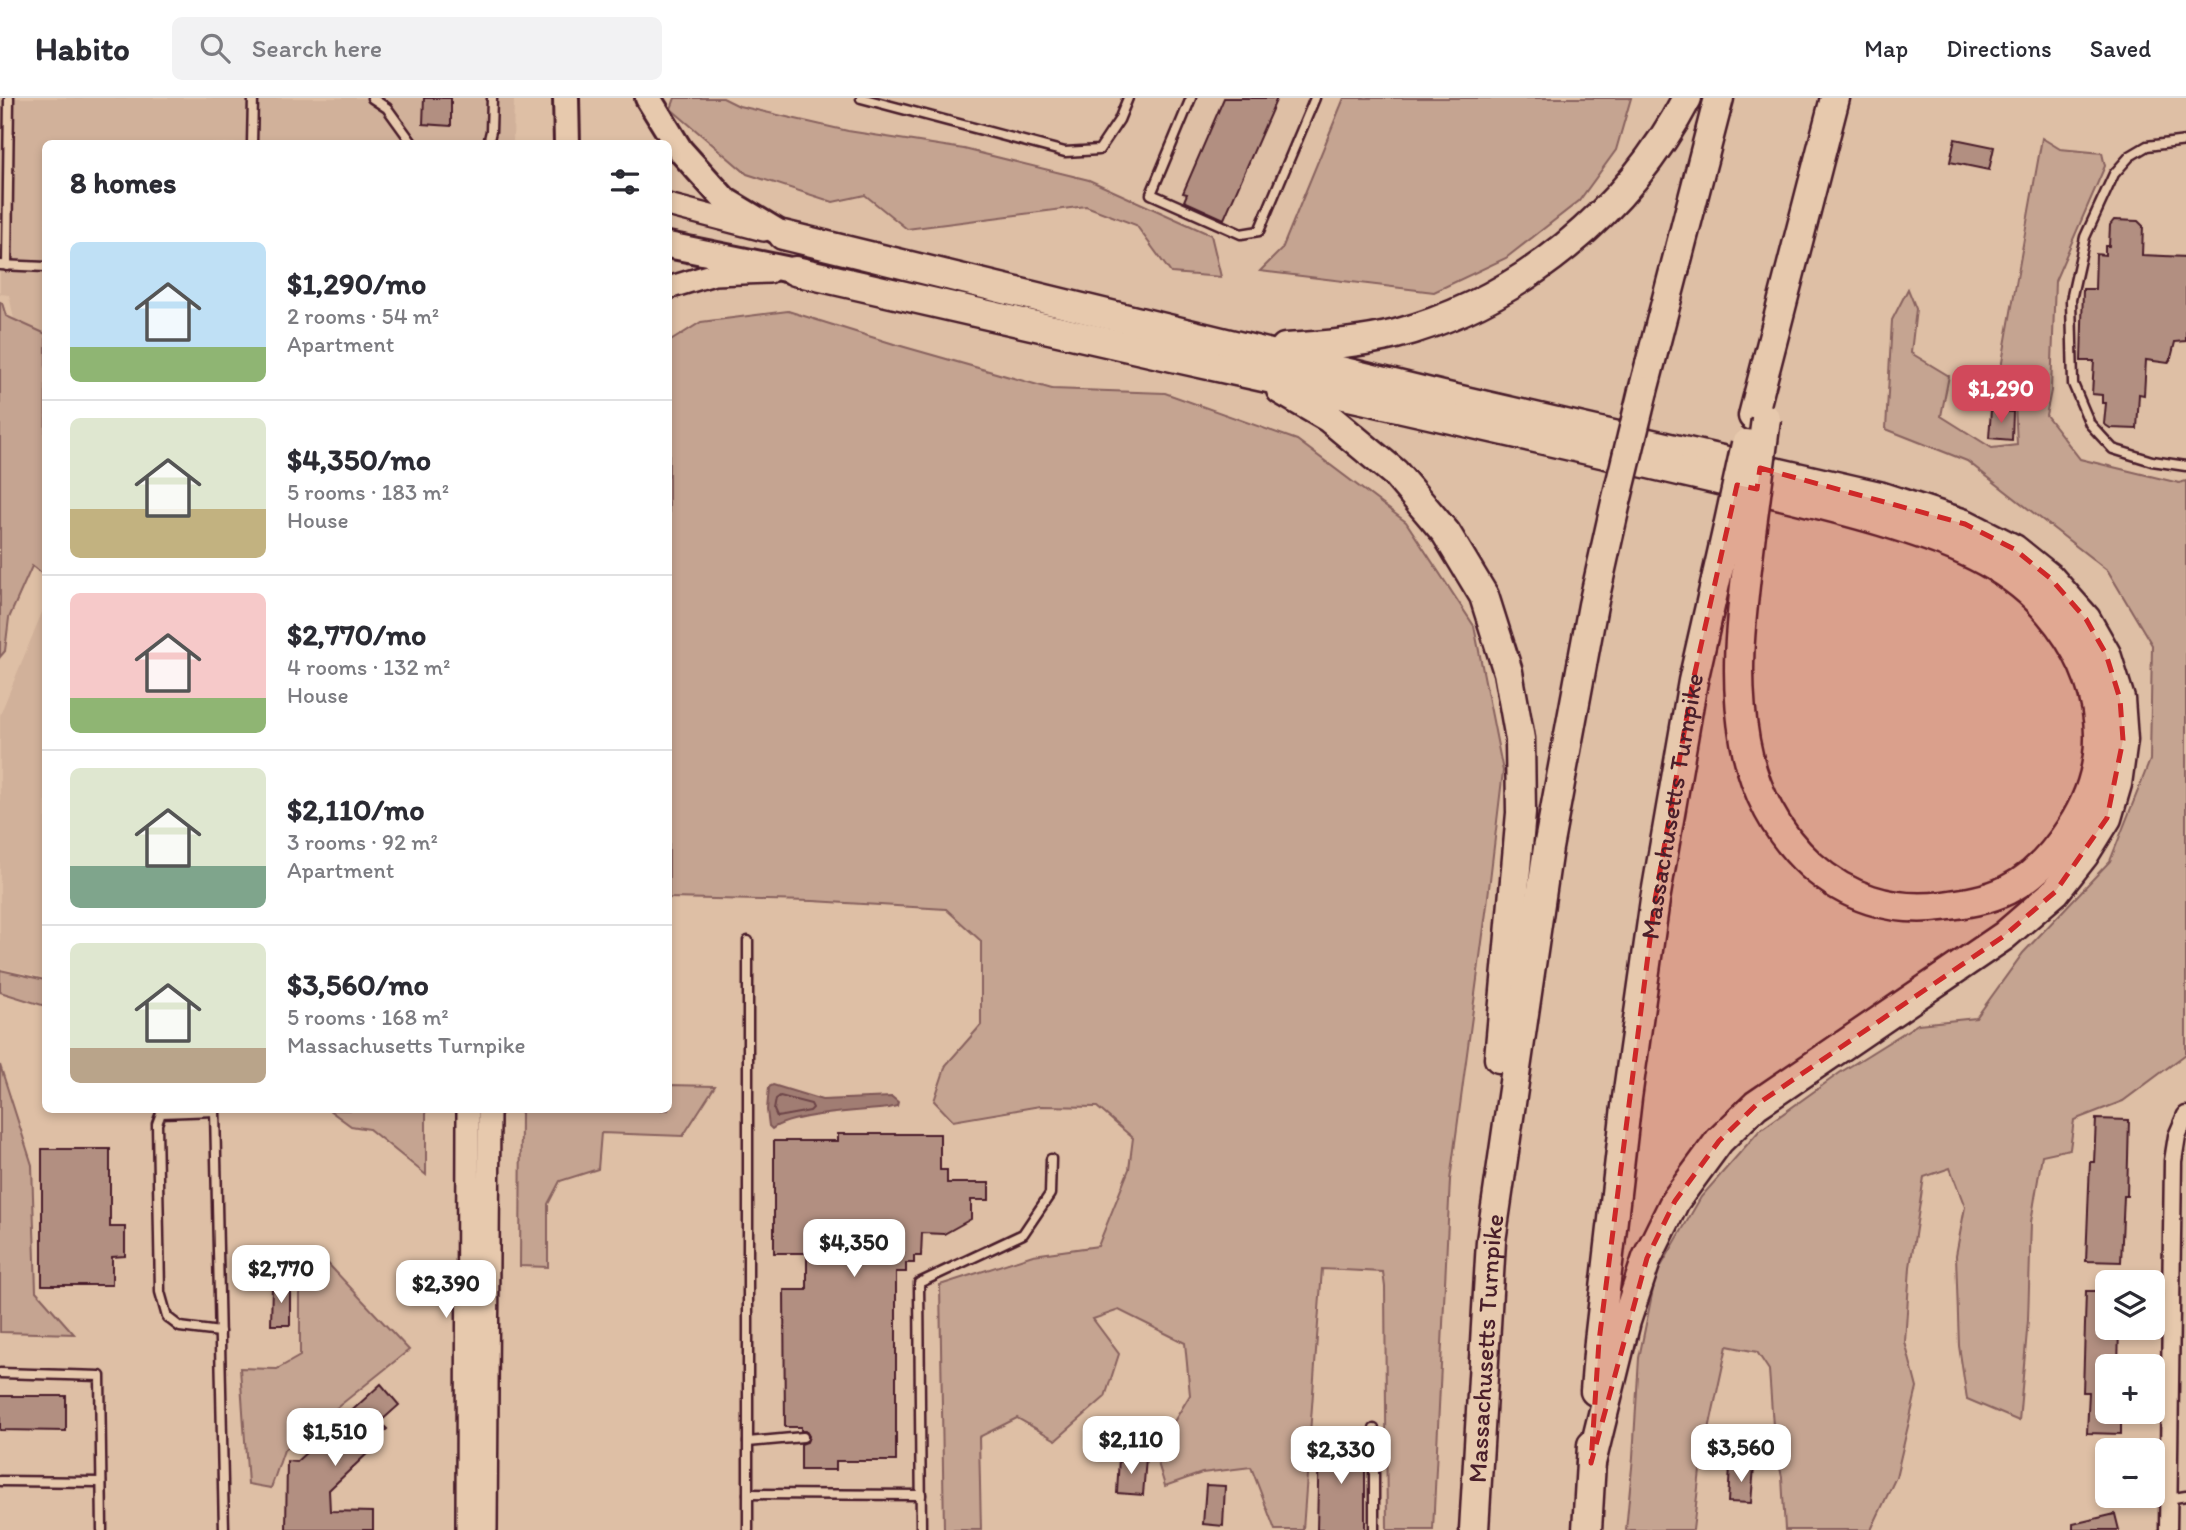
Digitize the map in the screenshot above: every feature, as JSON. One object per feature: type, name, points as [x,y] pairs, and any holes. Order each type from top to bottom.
[{"type":"highway","points":[[1256,363],[1329,345],[1395,334],[1445,318],[1490,298],[1530,273],[1580,234],[1631,184],[1675,121],[1687,98]]},
{"type":"highway","name":"Massachusetts Turnpike","points":[[1474,1530],[1491,1241],[1548,848],[1593,605],[1616,502],[1719,98]]},
{"type":"highway","points":[[783,235],[1502,430],[1844,510],[1938,538],[1988,562],[2024,586],[2050,613],[2075,646],[2089,680],[2096,711],[2099,740],[2096,770],[2089,795],[2059,846],[2039,867],[2008,889],[1972,902],[1924,909],[1885,906],[1847,892],[1821,874],[1794,849],[1775,822],[1756,785],[1745,746],[1738,688],[1739,530],[1760,417],[1782,303],[1835,98]]},
{"type":"highway","points":[[795,271],[1256,363],[1439,395],[1879,496],[1965,524],[2014,550],[2050,578],[2086,619],[2106,653],[2120,699],[2123,740],[2118,784],[2107,818],[2084,855],[2055,892],[2004,936],[1756,1105],[1719,1142],[1675,1201],[1647,1258],[1626,1321],[1591,1463]]},
{"type":"highway","points":[[1256,363],[1395,472],[1446,533],[1484,596],[1508,672],[1520,739],[1521,813],[1499,1056],[1491,1241]]},
{"type":"highway","name":"Massachusetts Turnpike","points":[[1587,1530],[1599,1341],[1627,1098],[1651,927],[1693,681],[1739,530]]},
{"type":"main road","points":[[566,98],[567,140]]},
{"type":"main road","points":[[648,98],[680,150],[725,200],[783,235]]},
{"type":"main road","points":[[672,206],[783,235]]},
{"type":"main road","points":[[672,245],[795,271]]},
{"type":"main road","points":[[672,287],[714,274],[795,271]]},
{"type":"main road","points":[[467,1530],[468,1113]]},
{"type":"main road","points":[[486,1530],[489,1113]]},
{"type":"street","points":[[2168,1530],[2173,1161],[2177,1136],[2186,1115]]},
{"type":"lane","points":[[9,98],[4,266],[42,267]]},
{"type":"lane","points":[[252,140],[253,98]]},
{"type":"lane","points":[[372,98],[387,108],[410,140]]},
{"type":"lane","points":[[489,140],[492,98]]},
{"type":"lane","points":[[860,98],[1065,152],[1099,150],[1119,120],[1128,98]]},
{"type":"lane","points":[[1191,98],[1151,194],[1241,234],[1258,231],[1315,98]]},
{"type":"lane","points":[[2186,141],[2147,146],[2130,156],[2114,174],[2085,237],[2071,300],[2073,384],[2090,424],[2113,449],[2152,461],[2186,466]]},
{"type":"lane","points":[[748,942],[748,1530]]},
{"type":"lane","points":[[161,1113],[157,1125],[160,1292],[167,1317],[180,1327],[220,1332]]},
{"type":"lane","points":[[215,1113],[224,1530]]},
{"type":"lane","points":[[921,1530],[919,1283],[1023,1234],[1050,1194],[1051,1159]]},
{"type":"lane","points":[[0,1373],[100,1376],[102,1530]]},
{"type":"lane","points":[[1374,1429],[1374,1530]]},
{"type":"lane","points":[[748,1442],[803,1437]]},
{"type":"lane","points":[[0,1481],[101,1482]]},
{"type":"lane","points":[[748,1494],[921,1495]]},
{"type":"lane","points":[[2168,1499],[2186,1496]]},
{"type":"highlighted area","points":[[1760,468],[1965,524],[2014,549],[2050,578],[2086,619],[2106,654],[2120,699],[2123,740],[2107,818],[2055,892],[2004,936],[1756,1105],[1719,1141],[1675,1201],[1647,1258],[1591,1463],[1599,1341],[1655,900],[1693,681],[1737,485],[1757,489]]},
{"type":"shaded area","points":[[0,98],[514,98],[513,140],[42,140],[42,454],[9,295],[0,294]]},
{"type":"shaded area","points":[[675,98],[723,98],[739,106],[848,131],[964,149],[1089,180],[1211,235],[1221,277],[1171,273],[1136,225],[1086,206],[907,229],[865,195],[833,202],[747,174],[671,109]]},
{"type":"shaded area","points":[[1344,98],[1631,98],[1616,150],[1579,201],[1506,258],[1434,292],[1260,271],[1282,249]]},
{"type":"shaded area","points":[[2042,138],[2060,149],[2102,153],[2105,166],[2055,281],[2051,391],[2046,415],[2080,459],[2179,483],[2186,481],[2186,1054],[2123,1101],[2074,1120],[2070,1149],[2042,1155],[2031,1222],[2028,1320],[2019,1421],[1967,1399],[1959,1346],[1956,1255],[1965,1207],[1950,1168],[1924,1177],[1910,1267],[1905,1342],[1917,1388],[1896,1477],[1871,1530],[1785,1530],[1782,1477],[1774,1440],[1769,1370],[1757,1352],[1727,1346],[1700,1471],[1693,1530],[1626,1530],[1639,1358],[1656,1275],[1701,1197],[1759,1131],[1841,1072],[1918,1024],[1976,1018],[2023,953],[2110,861],[2150,760],[2152,645],[2108,571],[1967,461],[1886,429],[1892,320],[1908,289],[1916,309],[1911,353],[1949,376],[1941,416],[1992,448],[2017,445],[2015,402],[1996,396]]},
{"type":"shaded area","points":[[0,302],[6,316],[42,332],[42,574],[32,566],[9,618],[5,651],[0,657]]},
{"type":"shaded area","points":[[788,311],[1052,389],[1165,393],[1297,440],[1406,522],[1474,626],[1503,771],[1450,1180],[1433,1530],[1387,1530],[1383,1272],[1322,1269],[1303,1530],[1275,1530],[1251,1467],[1202,1473],[1165,1486],[1155,1453],[1190,1395],[1185,1343],[1119,1310],[1093,1319],[1119,1354],[1105,1397],[1056,1440],[1017,1418],[979,1437],[981,1530],[944,1530],[940,1285],[1033,1255],[1098,1246],[1129,1169],[1133,1138],[1097,1107],[1040,1106],[953,1121],[934,1101],[946,1065],[981,1025],[981,941],[946,909],[813,901],[672,898],[672,340],[701,322]]},
{"type":"shaded area","points":[[42,612],[42,977],[0,968],[0,715]]},
{"type":"shaded area","points":[[0,970],[42,979],[42,1005],[0,992]]},
{"type":"shaded area","points":[[0,1065],[32,1165],[36,1291],[74,1334],[0,1332]]},
{"type":"shaded area","points":[[672,1085],[715,1086],[683,1136],[601,1133],[598,1169],[560,1181],[548,1204],[548,1267],[520,1266],[521,1113],[672,1113]]},
{"type":"shaded area","points":[[333,1113],[426,1113],[426,1175],[369,1129],[351,1126]]},
{"type":"shaded area","points":[[304,1252],[319,1254],[409,1350],[284,1450],[271,1488],[248,1484],[240,1368],[277,1369],[300,1356],[300,1282],[275,1265]]},
{"type":"water","points":[[773,1085],[822,1100],[892,1097],[898,1102],[897,1106],[889,1108],[794,1120],[772,1129],[769,1126],[767,1110],[769,1087]]},
{"type":"building","points":[[424,98],[451,98],[451,126],[423,124]]},
{"type":"building","points":[[1224,98],[1277,98],[1224,219],[1184,201],[1187,194],[1183,193]]},
{"type":"building","points":[[1955,139],[1994,147],[1989,170],[1950,162]]},
{"type":"building","points":[[2114,220],[2138,221],[2143,226],[2142,255],[2186,257],[2186,341],[2175,342],[2168,363],[2146,360],[2144,395],[2139,394],[2137,429],[2110,428],[2104,424],[2106,403],[2102,403],[2102,395],[2092,394],[2094,361],[2081,361],[2083,289],[2095,289],[2096,254],[2105,255],[2105,246],[2109,246],[2110,225]]},
{"type":"building","points":[[1991,410],[2013,412],[2012,440],[1989,438]]},
{"type":"building","points":[[2096,1119],[2129,1120],[2127,1196],[2124,1196],[2121,1262],[2086,1261],[2090,1162],[2094,1162]]},
{"type":"building","points":[[838,1134],[940,1134],[940,1170],[947,1170],[947,1183],[989,1183],[989,1200],[971,1200],[971,1219],[944,1234],[922,1233],[921,1256],[914,1256],[914,1263],[906,1263],[906,1272],[896,1272],[896,1461],[836,1461],[836,1470],[801,1470],[801,1444],[807,1442],[809,1436],[806,1431],[801,1431],[801,1427],[785,1427],[784,1290],[807,1290],[807,1253],[774,1253],[774,1141],[838,1141]]},
{"type":"building","points":[[42,1149],[110,1149],[110,1227],[125,1227],[125,1256],[112,1257],[112,1285],[42,1285]]},
{"type":"building","points":[[272,1285],[290,1285],[290,1325],[271,1325]]},
{"type":"building","points":[[2086,1291],[2095,1291],[2095,1340],[2119,1340],[2118,1354],[2095,1354],[2095,1424],[2121,1424],[2121,1434],[2087,1433],[2089,1392],[2083,1392]]},
{"type":"building","points":[[381,1384],[399,1405],[380,1422],[387,1429],[371,1445],[373,1448],[329,1490],[330,1511],[373,1512],[373,1530],[286,1530],[287,1461],[296,1462]]},
{"type":"building","points":[[0,1396],[66,1396],[66,1431],[0,1430]]},
{"type":"building","points":[[1319,1440],[1365,1441],[1365,1530],[1317,1530]]},
{"type":"building","points":[[1119,1457],[1146,1458],[1143,1495],[1117,1493]]},
{"type":"building","points":[[1730,1466],[1754,1467],[1751,1503],[1728,1502]]},
{"type":"building","points":[[1206,1485],[1225,1486],[1223,1526],[1203,1524]]},
{"type":"building","points":[[2115,1514],[2119,1530],[2073,1530],[2073,1524]]}]
